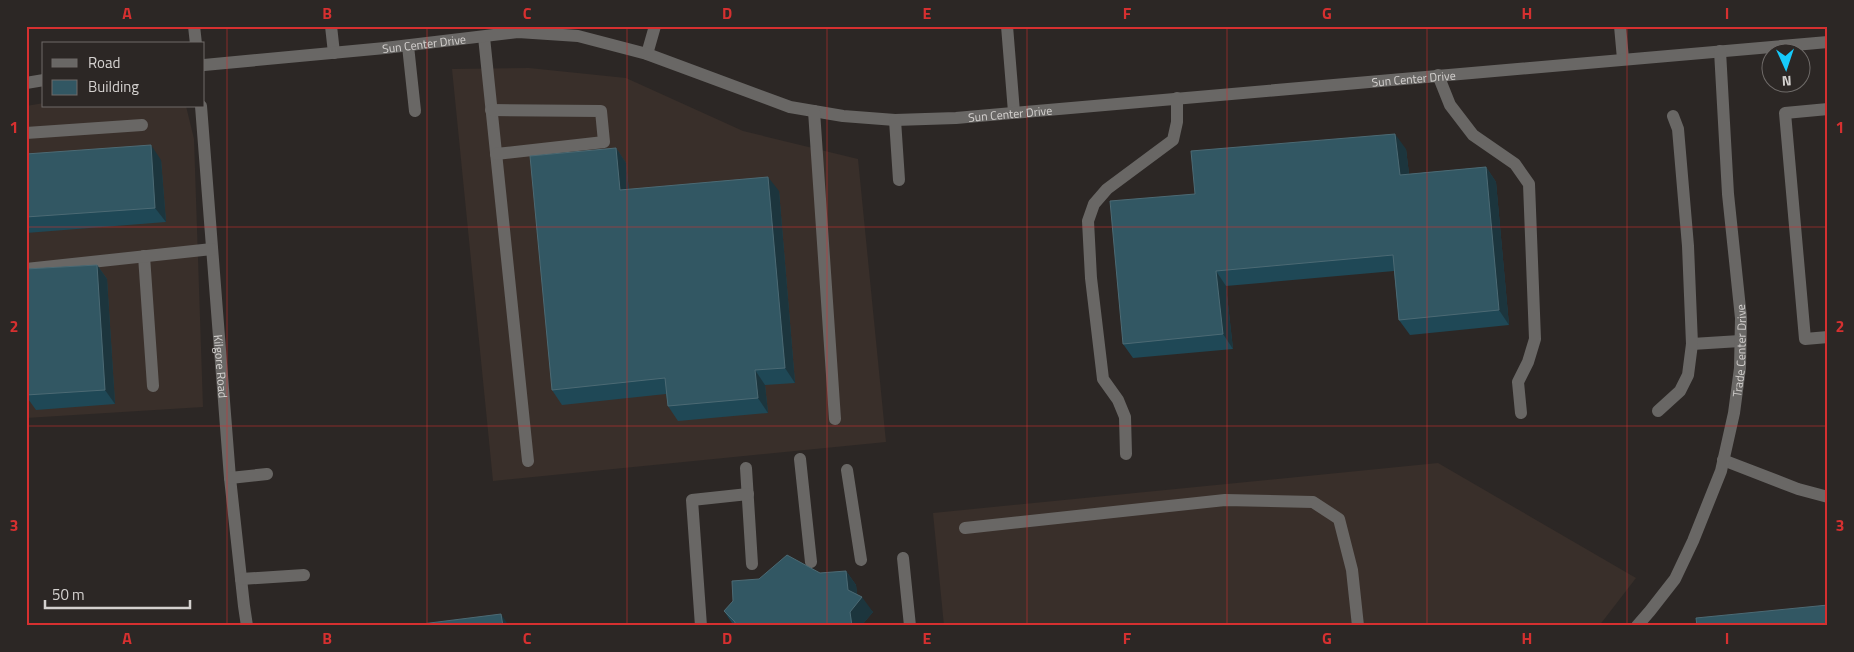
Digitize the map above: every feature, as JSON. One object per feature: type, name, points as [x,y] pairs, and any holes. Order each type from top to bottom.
[{"type":"street","points":[[194,26],[196,42]]},
{"type":"street","points":[[331,26],[334,53]]},
{"type":"street","points":[[647,54],[655,26]]},
{"type":"street","points":[[1007,26],[1014,112]]},
{"type":"street","points":[[1620,26],[1623,59]]},
{"type":"street","name":"Sun Center Drive","points":[[205,65],[408,46],[488,33],[518,32],[578,36],[647,54],[790,107],[843,116],[895,120],[956,118],[1828,42]]},
{"type":"street","points":[[488,33],[491,110],[528,461]]},
{"type":"street","points":[[408,46],[415,111]]},
{"type":"street","name":"Trade Center Drive","points":[[1637,626],[1675,579],[1721,471],[1734,413],[1740,368],[1741,318],[1728,194],[1720,51]]},
{"type":"street","points":[[1438,75],[1450,105],[1472,135],[1515,164],[1529,184],[1535,339],[1528,362],[1518,382],[1521,414]]},
{"type":"street","points":[[26,82],[42,80]]},
{"type":"street","points":[[1126,454],[1125,417],[1118,400],[1103,379],[1091,278],[1088,222],[1094,204],[1107,189],[1173,140],[1177,122],[1177,98]]},
{"type":"street","name":"Kilgore Road","points":[[201,108],[230,478],[248,626]]},
{"type":"street","points":[[1828,109],[1785,112],[1805,339],[1828,337]]},
{"type":"street","points":[[491,110],[601,111],[604,142],[496,154]]},
{"type":"street","points":[[814,111],[835,418]]},
{"type":"street","points":[[1658,411],[1680,391],[1688,375],[1692,344],[1688,237],[1678,129],[1673,116]]},
{"type":"street","points":[[895,120],[900,180]]},
{"type":"street","points":[[26,133],[142,125]]},
{"type":"street","points":[[26,269],[212,249]]},
{"type":"street","points":[[144,256],[153,386]]},
{"type":"street","points":[[1692,344],[1740,341]]},
{"type":"street","points":[[800,459],[811,562]]},
{"type":"street","points":[[1723,460],[1798,489],[1828,497]]},
{"type":"street","points":[[746,468],[752,564]]},
{"type":"street","points":[[847,470],[861,560]]},
{"type":"street","points":[[230,478],[267,474]]},
{"type":"street","points":[[701,626],[692,500],[748,494]]},
{"type":"street","points":[[965,528],[1225,500],[1314,502],[1339,519],[1352,570],[1358,626]]},
{"type":"street","points":[[903,558],[910,626]]},
{"type":"street","points":[[241,579],[304,575]]},
{"type":"shaded area","points":[[529,68],[626,78],[743,131],[858,159],[886,442],[493,481],[452,69]]},
{"type":"shaded area","points":[[42,103],[42,108],[186,108],[194,139],[203,407],[26,418],[26,106]]},
{"type":"shaded area","points":[[1438,463],[1636,578],[1599,626],[944,626],[933,513]]},
{"type":"building","points":[[1395,134],[1400,175],[1486,167],[1499,310],[1399,320],[1393,255],[1216,271],[1223,334],[1123,344],[1110,201],[1195,194],[1191,151]]},
{"type":"building","points":[[151,145],[155,208],[26,217],[26,154]]},
{"type":"building","points":[[616,148],[620,190],[768,177],[785,368],[755,370],[758,398],[668,406],[665,378],[552,390],[530,156]]},
{"type":"building","points":[[97,265],[105,390],[26,395],[26,269]]},
{"type":"building","points":[[787,555],[820,573],[846,571],[848,590],[862,597],[850,612],[852,626],[735,626],[735,622],[724,611],[733,601],[732,581],[759,579]]},
{"type":"building","points":[[1828,605],[1828,626],[1697,626],[1696,618]]},
{"type":"building","points":[[501,614],[503,626],[406,626]]}]
